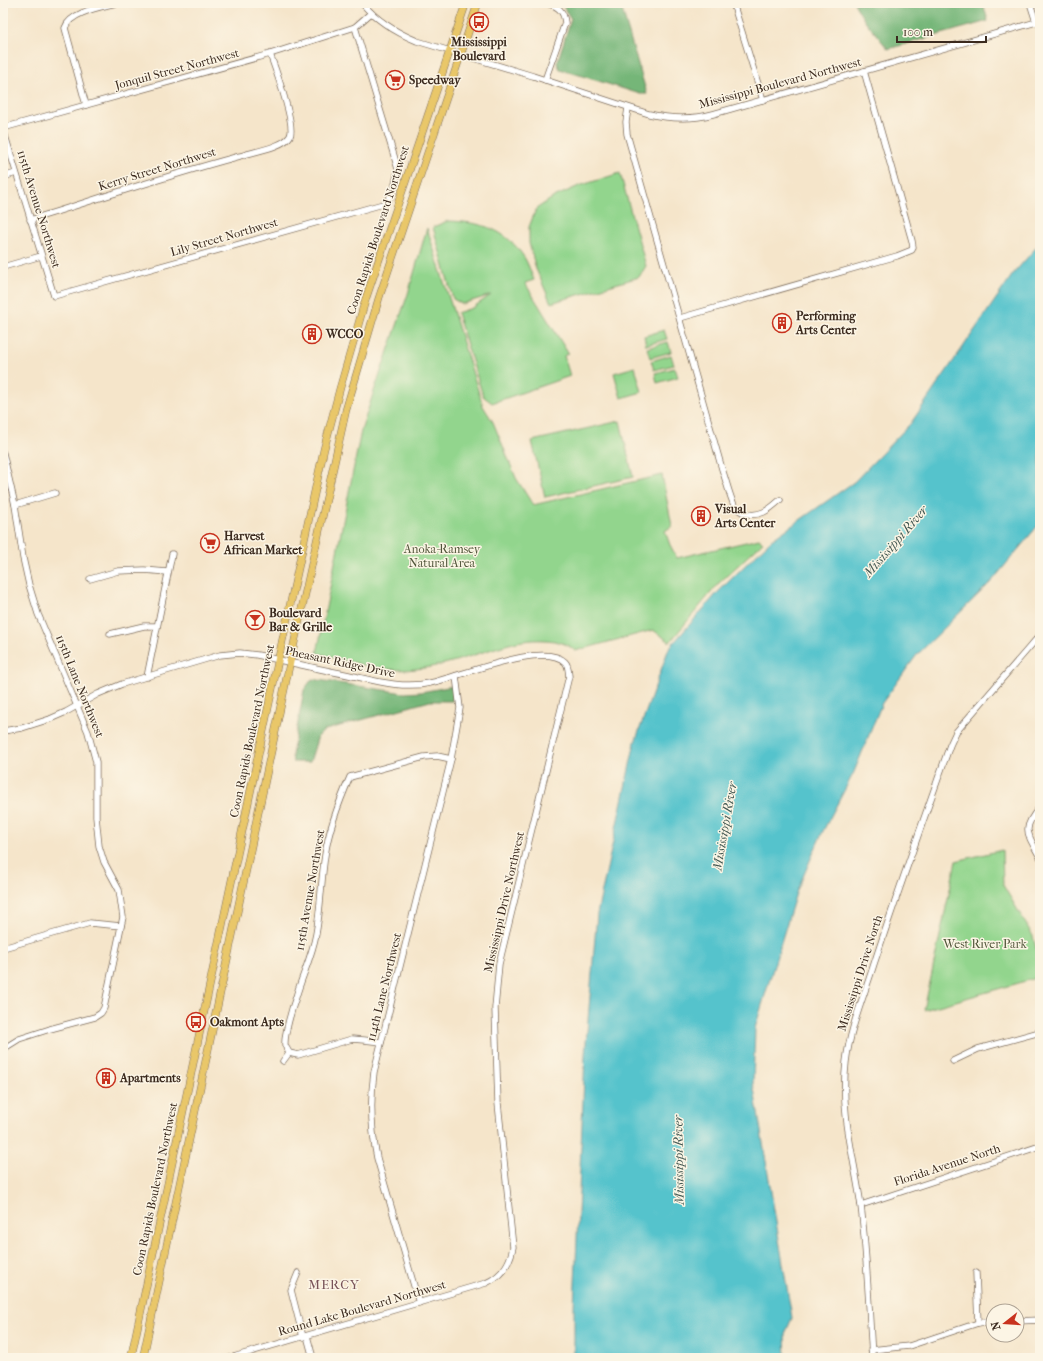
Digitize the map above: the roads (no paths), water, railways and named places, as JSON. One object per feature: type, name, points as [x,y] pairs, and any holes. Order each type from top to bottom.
[{"type":"main road","name":"Coon Rapids Boulevard Northwest","points":[[131,1358],[278,660],[321,464],[340,388],[366,298],[466,3]]},
{"type":"main road","name":"Coon Rapids Boulevard Northwest","points":[[143,1358],[290,662],[346,410],[380,298],[478,3]]},
{"type":"street","points":[[86,105],[65,28],[67,22],[78,15],[116,3]]},
{"type":"street","name":"Mississippi Boulevard Northwest","points":[[362,3],[371,13],[401,35],[545,80],[628,108],[662,117],[685,119],[707,116],[1038,21]]},
{"type":"street","points":[[545,80],[565,23],[563,14],[557,6],[547,3]]},
{"type":"street","points":[[733,3],[763,100]]},
{"type":"street","points":[[1030,3],[1038,21]]},
{"type":"street","points":[[355,27],[371,13]]},
{"type":"street","name":"Jonquil Street Northwest","points":[[3,128],[270,54],[355,27]]},
{"type":"street","name":"Lily Street Northwest","points":[[54,296],[383,204],[389,199],[397,178],[398,169],[355,27]]},
{"type":"street","name":"Kerry Street Northwest","points":[[30,220],[234,157],[279,145],[290,137],[292,131],[286,104],[270,54]]},
{"type":"street","points":[[680,318],[871,264],[905,254],[912,250],[912,241],[864,71]]},
{"type":"street","points":[[628,108],[626,122],[627,134],[734,506],[740,511],[756,515],[767,511],[780,500]]},
{"type":"street","name":"115th Avenue Northwest","points":[[3,128],[54,296]]},
{"type":"street","points":[[3,177],[16,173]]},
{"type":"street","points":[[3,267],[41,256]]},
{"type":"street","name":"115th Lane Northwest","points":[[3,453],[15,505],[29,586],[38,614],[88,732],[96,762],[96,817],[99,846],[104,862],[119,890],[123,917],[104,1008],[101,1013],[94,1017],[19,1039],[3,1049]]},
{"type":"street","points":[[15,505],[56,493]]},
{"type":"street","points":[[147,677],[156,626],[172,554]]},
{"type":"street","points":[[90,578],[118,571],[144,570],[167,572]]},
{"type":"street","points":[[110,634],[144,626],[156,626]]},
{"type":"street","name":"Mississippi Drive North","points":[[872,1358],[861,1205],[845,1114],[844,1088],[846,1062],[851,1032],[898,892],[950,745],[956,732],[1040,635]]},
{"type":"street","name":"Pheasant Ridge Drive","points":[[3,731],[40,723],[77,706],[92,696],[114,686],[220,655],[233,653],[290,662],[400,685],[430,684],[514,659],[538,655],[551,656],[561,660],[568,667],[569,676]]},
{"type":"street","name":"114th Lane Northwest","points":[[419,1303],[382,1177],[373,1133],[371,1100],[374,1072],[451,759],[460,708],[456,676]]},
{"type":"street","name":"Mississippi Drive Northwest","points":[[499,1276],[509,1263],[513,1247],[510,1205],[502,1153],[498,1103],[495,1008],[496,980],[569,676]]},
{"type":"street","name":"115th Avenue Northwest","points":[[290,1053],[285,1045],[286,1036],[295,999],[311,953],[316,933],[321,904],[323,866],[326,847],[336,812],[350,777],[424,756],[437,756],[451,759]]},
{"type":"street","points":[[1040,807],[1029,821],[1027,830],[1040,857]]},
{"type":"street","points":[[3,948],[90,923],[121,926]]},
{"type":"street","points":[[953,1061],[978,1049],[1040,1032]]},
{"type":"street","points":[[283,1061],[290,1053],[298,1055],[352,1040],[382,1042]]},
{"type":"street","name":"Florida Avenue North","points":[[861,1205],[1040,1146]]},
{"type":"street","points":[[298,1273],[290,1290],[313,1358]]},
{"type":"street","points":[[976,1273],[978,1323]]},
{"type":"street","name":"Round Lake Boulevard Northwest","points":[[230,1358],[486,1283],[499,1276]]},
{"type":"street","points":[[1025,1321],[1040,1320]]},
{"type":"street","points":[[871,1350],[909,1346],[978,1323],[985,1322]]},
{"type":"water","name":"Mississippi River","points":[[1040,243],[1040,523],[992,581],[916,656],[882,703],[854,772],[822,833],[796,893],[755,1028],[753,1083],[792,1318],[785,1334],[786,1358],[574,1358],[574,1307],[585,1055],[597,914],[635,742],[669,648],[719,591],[770,541],[854,482],[911,423],[1013,274]]},
{"type":"place","name":"Mississippi Boulevard","points":[[479,22]]},
{"type":"place","name":"Speedway","points":[[395,80]]},
{"type":"place","name":"Performing Arts Center","points":[[782,323]]},
{"type":"place","name":"WCCO","points":[[312,334]]},
{"type":"place","name":"Visual Arts Center","points":[[701,516]]},
{"type":"place","name":"Harvest African Market","points":[[210,543]]},
{"type":"place","name":"Boulevard Bar & Grille","points":[[255,620]]},
{"type":"place","name":"Oakmont Apts","points":[[196,1022]]},
{"type":"place","name":"Apartments","points":[[106,1078]]},
{"type":"district","name":"MERCY","points":[[334,1284]]},
{"type":"park label","name":"Anoka-Ramsey Natural Area","points":[[442,556]]},
{"type":"park label","name":"West River Park","points":[[985,944]]}]
